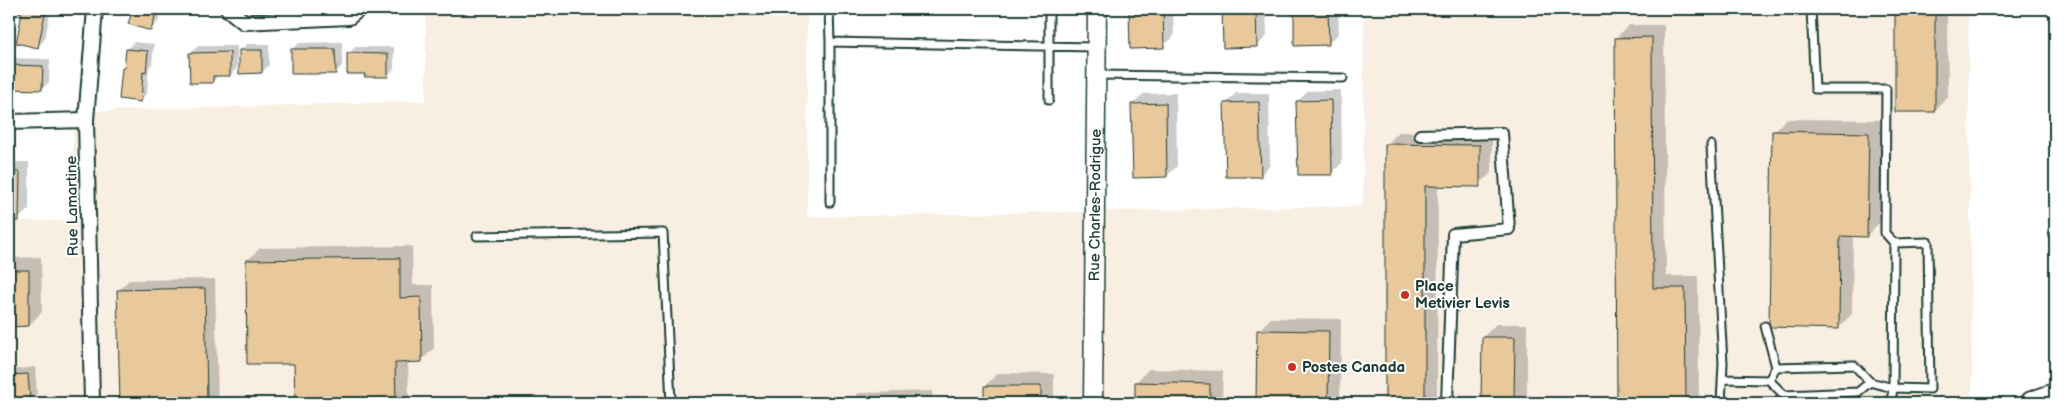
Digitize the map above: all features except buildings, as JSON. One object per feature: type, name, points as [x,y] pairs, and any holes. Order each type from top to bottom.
[{"type":"main road","points":[[2032,403],[2055,395]]},
{"type":"street","name":"Rue Lamartine","points":[[92,403],[86,120],[95,9]]},
{"type":"street","points":[[228,9],[244,22],[349,17],[360,9]]},
{"type":"street","name":"Rue Charles-Rodrigue","points":[[1092,403],[1097,9]]},
{"type":"street","points":[[9,122],[86,120]]},
{"type":"street","points":[[1420,134],[1502,133],[1509,228],[1453,234],[1447,403]]},
{"type":"lane","points":[[828,9],[830,42],[830,202]]},
{"type":"lane","points":[[1049,9],[1049,100]]},
{"type":"lane","points":[[1811,9],[1815,89],[1886,89],[1885,233],[1894,243],[1892,403]]},
{"type":"lane","points":[[830,42],[1096,47]]},
{"type":"lane","points":[[1096,75],[1343,78]]},
{"type":"lane","points":[[1711,145],[1723,363],[1721,403]]},
{"type":"lane","points":[[477,236],[663,233],[671,403]]},
{"type":"lane","points":[[1776,367],[1854,365],[1870,382],[1892,388],[1930,389],[1928,242],[1894,243]]},
{"type":"lane","points":[[1766,326],[1776,367],[1769,380]]},
{"type":"lane","points":[[1722,379],[1769,380],[1784,395],[1858,392],[1870,382]]},
{"type":"shaded area","points":[[426,9],[807,9],[807,217],[1363,206],[1364,9],[1968,9],[1972,403],[9,403],[9,222],[71,220],[74,112],[426,101]]},
{"type":"place","name":"Place Metivier Levis","points":[[1405,295]]},
{"type":"place","name":"Postes Canada","points":[[1292,367]]}]
